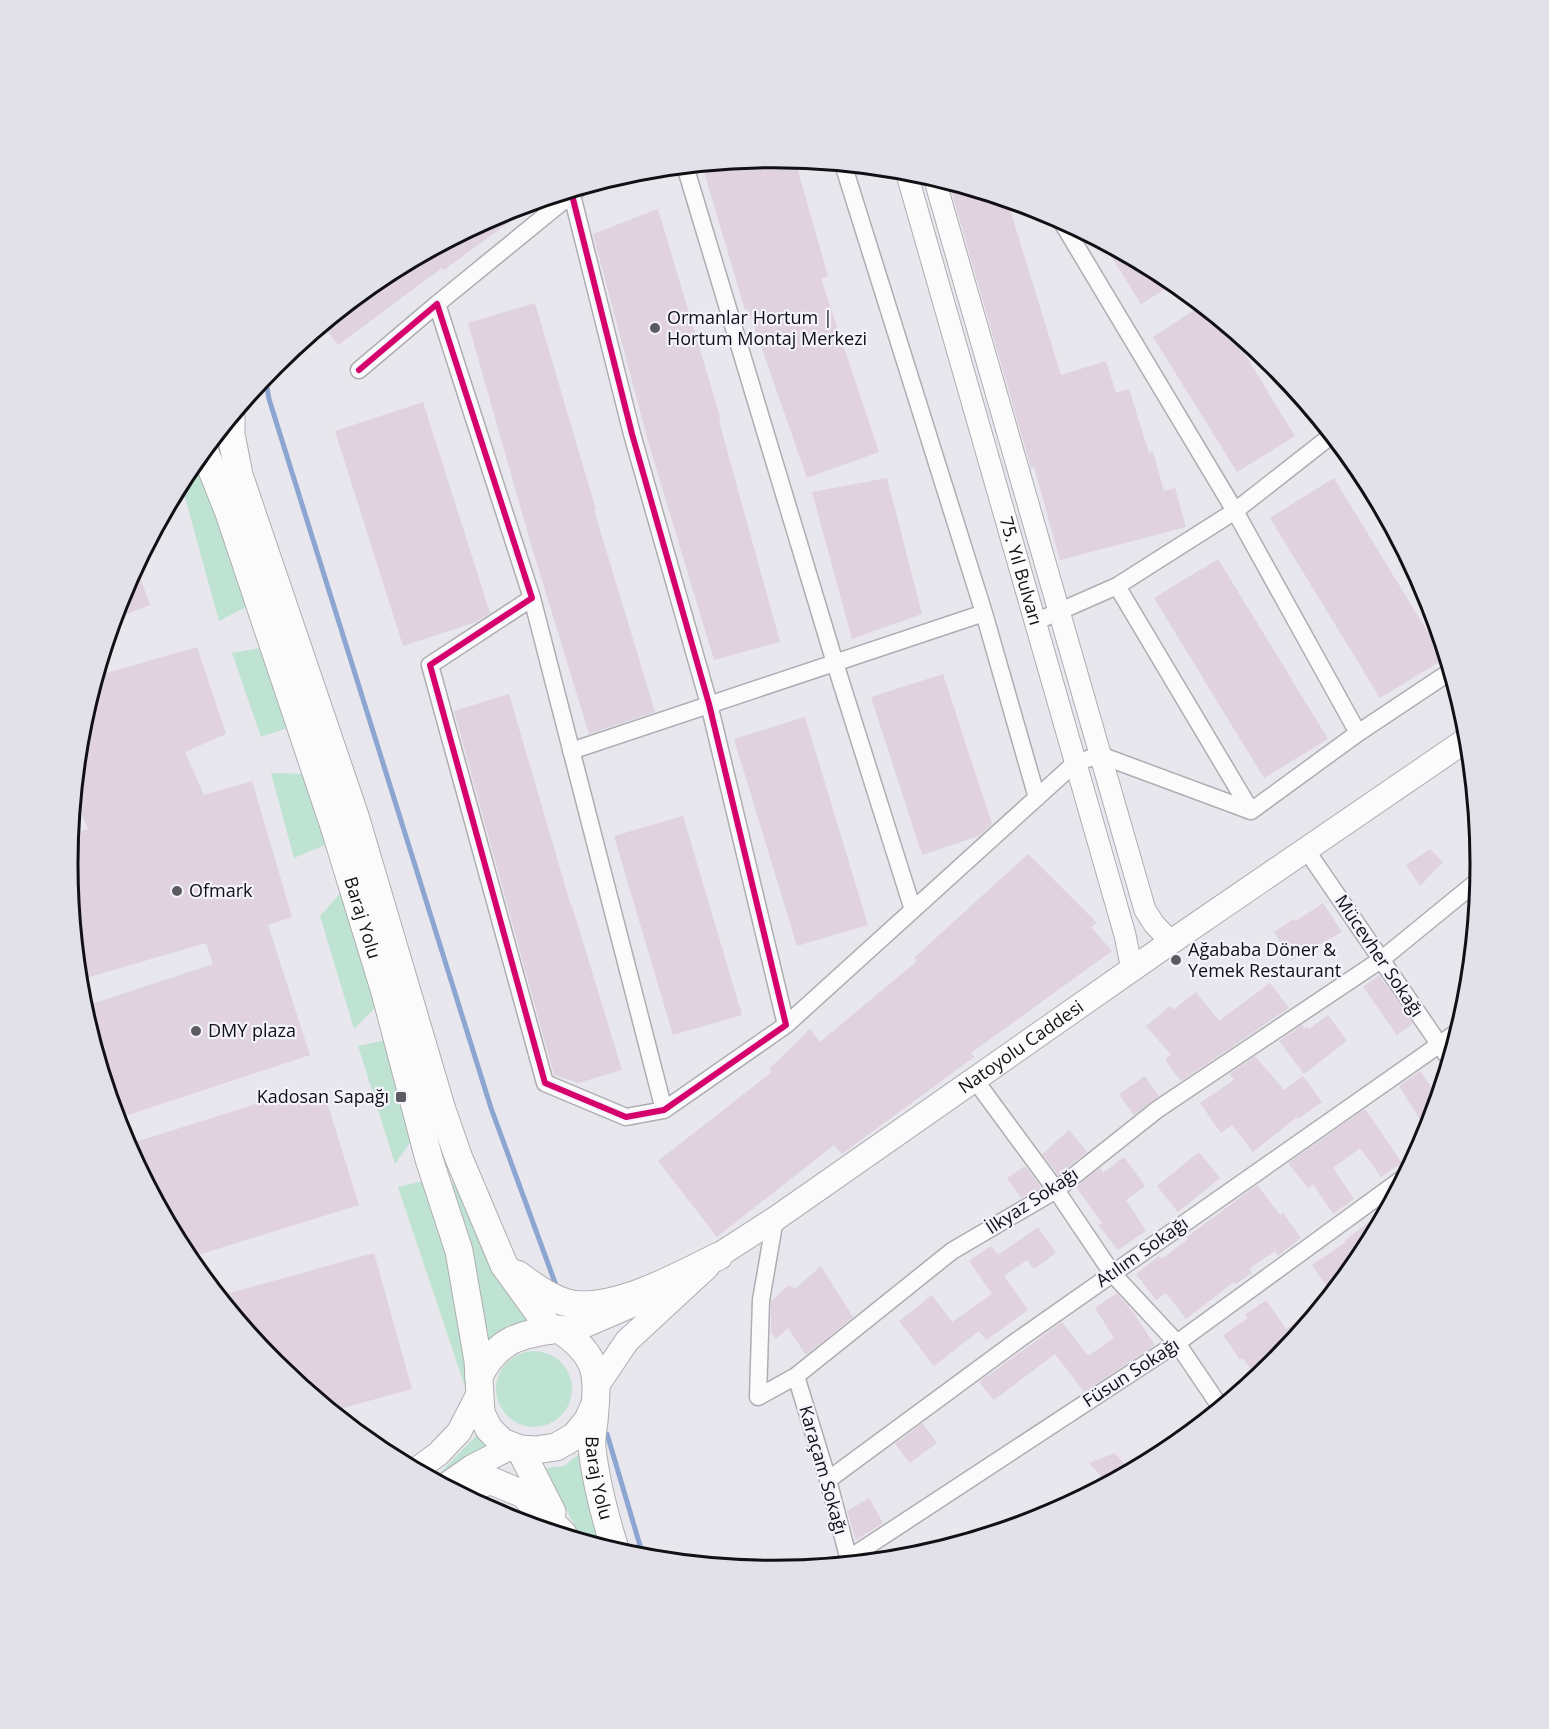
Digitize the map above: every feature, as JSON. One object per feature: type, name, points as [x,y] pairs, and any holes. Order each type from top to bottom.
[{"type":"main road","name":"Baraj Yolu","points":[[231,429],[239,475],[355,816],[442,1110],[458,1156],[504,1265],[555,1330]]},
{"type":"main road","name":"Baraj Yolu","points":[[208,460],[229,513],[334,826],[385,992],[429,1159],[459,1251],[479,1386]]},
{"type":"main road","name":"Natoyolu Caddesi","points":[[555,1330],[581,1327],[624,1310],[719,1256],[1460,744]]},
{"type":"main road","points":[[504,1265],[537,1289],[566,1302],[594,1306],[651,1289],[719,1256]]},
{"type":"main road","points":[[479,1386],[480,1413],[489,1430],[502,1442],[535,1450],[556,1447],[575,1436],[588,1420],[596,1395],[627,1341],[719,1256]]},
{"type":"main road","points":[[422,1466],[438,1454],[459,1432],[479,1386],[487,1360],[507,1343],[524,1334],[555,1330],[587,1352],[595,1373],[596,1395]]},
{"type":"main road","name":"Baraj Yolu","points":[[596,1395],[592,1445],[600,1499],[613,1542]]},
{"type":"main road","points":[[452,1482],[472,1467],[516,1447]]},
{"type":"main road","points":[[516,1447],[558,1526]]},
{"type":"main road","points":[[463,1487],[492,1481],[523,1494],[553,1525]]},
{"type":"street","points":[[845,172],[984,613],[1037,798]]},
{"type":"street","points":[[687,174],[835,663],[913,910]]},
{"type":"street","name":"75. Yıl Bulvarı","points":[[909,181],[1125,935],[1132,970]]},
{"type":"street","name":"75. Yıl Bulvarı","points":[[937,188],[1145,910],[1154,924],[1171,942]]},
{"type":"street","points":[[576,198],[632,434],[709,704],[786,1025]]},
{"type":"street","points":[[358,370],[561,202]]},
{"type":"street","points":[[1069,234],[1235,511],[1358,733]]},
{"type":"street","points":[[437,304],[532,598],[664,1110]]},
{"type":"street","points":[[1035,622],[1117,586],[1235,511],[1326,439]]},
{"type":"street","points":[[1117,586],[1251,811]]},
{"type":"street","points":[[532,598],[430,665],[545,1083],[626,1117],[664,1110],[786,1025],[1075,763],[1100,755],[1251,811]]},
{"type":"street","points":[[571,751],[984,613]]},
{"type":"street","points":[[1251,811],[1358,733],[1444,675]]},
{"type":"street","name":"Mücevher Sokağı","points":[[1307,851],[1445,1052]]},
{"type":"street","name":"İlkyaz Sokağı","points":[[775,1219],[761,1300],[758,1397],[796,1376],[952,1251],[1056,1190],[1158,1109],[1382,959],[1471,887]]},
{"type":"street","name":"Atılım Sokağı","points":[[828,1480],[1112,1273],[1449,1039]]},
{"type":"street","points":[[975,1080],[1056,1190],[1112,1273],[1177,1343],[1217,1402]]},
{"type":"street","name":"Füsun Sokağı","points":[[857,1556],[1177,1343],[1392,1186]]},
{"type":"street","name":"Karaçam Sokağı","points":[[796,1376],[828,1480],[848,1557]]},
{"type":"green space","points":[[199,472],[250,605],[219,621],[184,495]]},
{"type":"green space","points":[[266,647],[290,727],[261,737],[232,653]]},
{"type":"green space","points":[[271,773],[305,774],[325,845],[294,858]]},
{"type":"green space","points":[[343,890],[378,1005],[354,1029],[320,916]]},
{"type":"green space","points":[[386,1040],[414,1137],[395,1164],[358,1046]]},
{"type":"green space","points":[[428,1180],[449,1250],[468,1396],[398,1187]]},
{"type":"green space","points":[[459,1180],[530,1320],[509,1325],[489,1341],[475,1268],[452,1183]]},
{"type":"green space","points":[[542,1351],[555,1357],[566,1368],[572,1381],[570,1404],[555,1421],[542,1427],[526,1427],[513,1421],[498,1404],[496,1381],[502,1368],[519,1353]]},
{"type":"green space","points":[[478,1434],[494,1449],[444,1478],[438,1474]]},
{"type":"green space","points":[[584,1450],[603,1539],[578,1532],[546,1468],[564,1466]]},
{"type":"building","points":[[729,169],[797,169],[828,276],[821,279],[879,452],[807,478],[748,309],[745,310],[704,172]]},
{"type":"building","points":[[951,191],[1010,209],[1061,375],[1106,361],[1116,393],[1129,389],[1149,453],[1153,452],[1164,491],[1175,488],[1186,527],[1060,560],[1034,467],[1031,468]]},
{"type":"building","points":[[658,209],[721,420],[719,421],[780,642],[714,660],[648,441],[593,234]]},
{"type":"building","points":[[514,219],[444,270],[442,268],[338,345],[327,331],[350,312],[426,261]]},
{"type":"building","points":[[1110,254],[1166,289],[1141,304]]},
{"type":"building","points":[[535,303],[655,712],[589,734],[533,551],[468,323]]},
{"type":"building","points":[[1195,309],[1241,347],[1295,436],[1237,472],[1153,337]]},
{"type":"building","points":[[423,402],[490,613],[476,622],[403,646],[335,431]]},
{"type":"building","points":[[887,478],[922,614],[852,639],[812,492]]},
{"type":"building","points":[[1334,478],[1435,644],[1440,661],[1380,698],[1270,518]]},
{"type":"building","points":[[1218,559],[1328,739],[1264,778],[1154,598]]},
{"type":"building","points":[[140,578],[150,605],[125,615]]},
{"type":"building","points":[[197,647],[226,734],[185,752],[204,795],[252,781],[292,917],[268,925],[310,1055],[125,1116],[102,1045],[92,1004],[213,964],[206,943],[88,978],[79,910],[78,864],[79,832],[88,829],[80,811],[91,729],[105,673]]},
{"type":"building","points":[[943,674],[992,824],[979,836],[922,855],[871,697]]},
{"type":"building","points":[[509,694],[622,1070],[578,1083],[554,1075],[454,711]]},
{"type":"building","points":[[805,717],[868,925],[797,946],[734,739]]},
{"type":"building","points":[[683,816],[742,1015],[673,1035],[614,836]]},
{"type":"building","points":[[1430,849],[1443,862],[1420,886],[1406,865]]},
{"type":"building","points":[[1028,854],[1097,923],[1091,927],[1112,951],[971,1053],[974,1057],[842,1154],[834,1145],[717,1237],[658,1161],[772,1072],[769,1069],[810,1029],[820,1042],[917,961],[914,958]]},
{"type":"building","points":[[1323,903],[1342,932],[1292,960],[1274,932]]},
{"type":"building","points":[[1379,975],[1413,1024],[1397,1035],[1363,987]]},
{"type":"building","points":[[1270,983],[1289,1008],[1181,1081],[1165,1060],[1171,1055],[1146,1026],[1170,1006],[1173,1010],[1196,992],[1219,1021]]},
{"type":"building","points":[[1328,1015],[1347,1041],[1304,1074],[1279,1041],[1302,1025],[1305,1029],[1307,1027],[1309,1029]]},
{"type":"building","points":[[1255,1056],[1284,1090],[1303,1076],[1322,1102],[1298,1119],[1297,1117],[1253,1152],[1232,1125],[1221,1133],[1200,1103],[1234,1080],[1229,1074]]},
{"type":"building","points":[[1420,1071],[1433,1090],[1421,1122],[1399,1086]]},
{"type":"building","points":[[1145,1076],[1159,1096],[1134,1115],[1119,1094]]},
{"type":"building","points":[[297,1091],[301,1106],[326,1099],[359,1205],[198,1255],[171,1213],[136,1142]]},
{"type":"building","points":[[1365,1109],[1402,1163],[1381,1177],[1360,1148],[1333,1168],[1354,1199],[1333,1214],[1313,1184],[1308,1188],[1288,1163]]},
{"type":"building","points":[[1069,1130],[1087,1152],[1058,1175],[1042,1154]]},
{"type":"building","points":[[1199,1152],[1220,1178],[1178,1212],[1157,1186]]},
{"type":"building","points":[[1124,1157],[1145,1186],[1126,1200],[1146,1231],[1118,1250],[1098,1225],[1102,1223],[1076,1187],[1100,1168],[1103,1173]]},
{"type":"building","points":[[1025,1166],[1041,1187],[1021,1198],[1007,1178]]},
{"type":"building","points":[[1257,1185],[1280,1215],[1283,1213],[1301,1238],[1278,1256],[1275,1251],[1249,1269],[1252,1273],[1236,1284],[1234,1282],[1186,1319],[1166,1293],[1156,1300],[1136,1274],[1159,1256],[1162,1259],[1188,1239],[1187,1237]]},
{"type":"building","points":[[1368,1223],[1370,1226],[1328,1288],[1312,1265],[1346,1242],[1345,1240]]},
{"type":"building","points":[[1038,1227],[1056,1253],[1034,1269],[1027,1260],[1004,1276],[1028,1310],[986,1340],[979,1331],[934,1366],[899,1321],[932,1295],[952,1322],[992,1294],[969,1261],[991,1246],[998,1255]]},
{"type":"building","points":[[374,1253],[412,1389],[340,1409],[282,1357],[226,1294]]},
{"type":"building","points":[[821,1266],[853,1317],[806,1355],[788,1328],[776,1339],[771,1332],[771,1301],[789,1285],[795,1289]]},
{"type":"building","points":[[1117,1293],[1155,1345],[1084,1392],[1055,1354],[994,1400],[979,1382],[1062,1322],[1088,1356],[1114,1338],[1095,1308]]},
{"type":"building","points":[[1266,1300],[1286,1329],[1304,1317],[1252,1371],[1243,1358],[1240,1360],[1223,1335],[1248,1318],[1245,1315]]},
{"type":"building","points":[[922,1423],[937,1443],[910,1463],[895,1444]]},
{"type":"building","points":[[1115,1453],[1126,1466],[1103,1478],[1089,1463]]},
{"type":"building","points":[[869,1498],[883,1523],[856,1540],[847,1511]]},
{"type":"waterway","points":[[267,388],[491,1108],[557,1288]]},
{"type":"waterway","points":[[607,1434],[641,1548]]},
{"type":"cycle path","points":[[359,370],[437,304],[532,598],[430,665],[545,1083],[626,1117],[664,1110],[786,1025],[709,704],[632,434],[573,198]]},
{"type":"place","name":"Ormanlar Hortum | Hortum Montaj Merkezi","points":[[655,328]]},
{"type":"place","name":"Ofmark","points":[[177,891]]},
{"type":"place","name":"Ağababa Döner & Yemek Restaurant","points":[[1176,960]]},
{"type":"place","name":"DMY plaza","points":[[196,1031]]},
{"type":"place","name":"Kadosan Sapağı","points":[[401,1097]]}]
